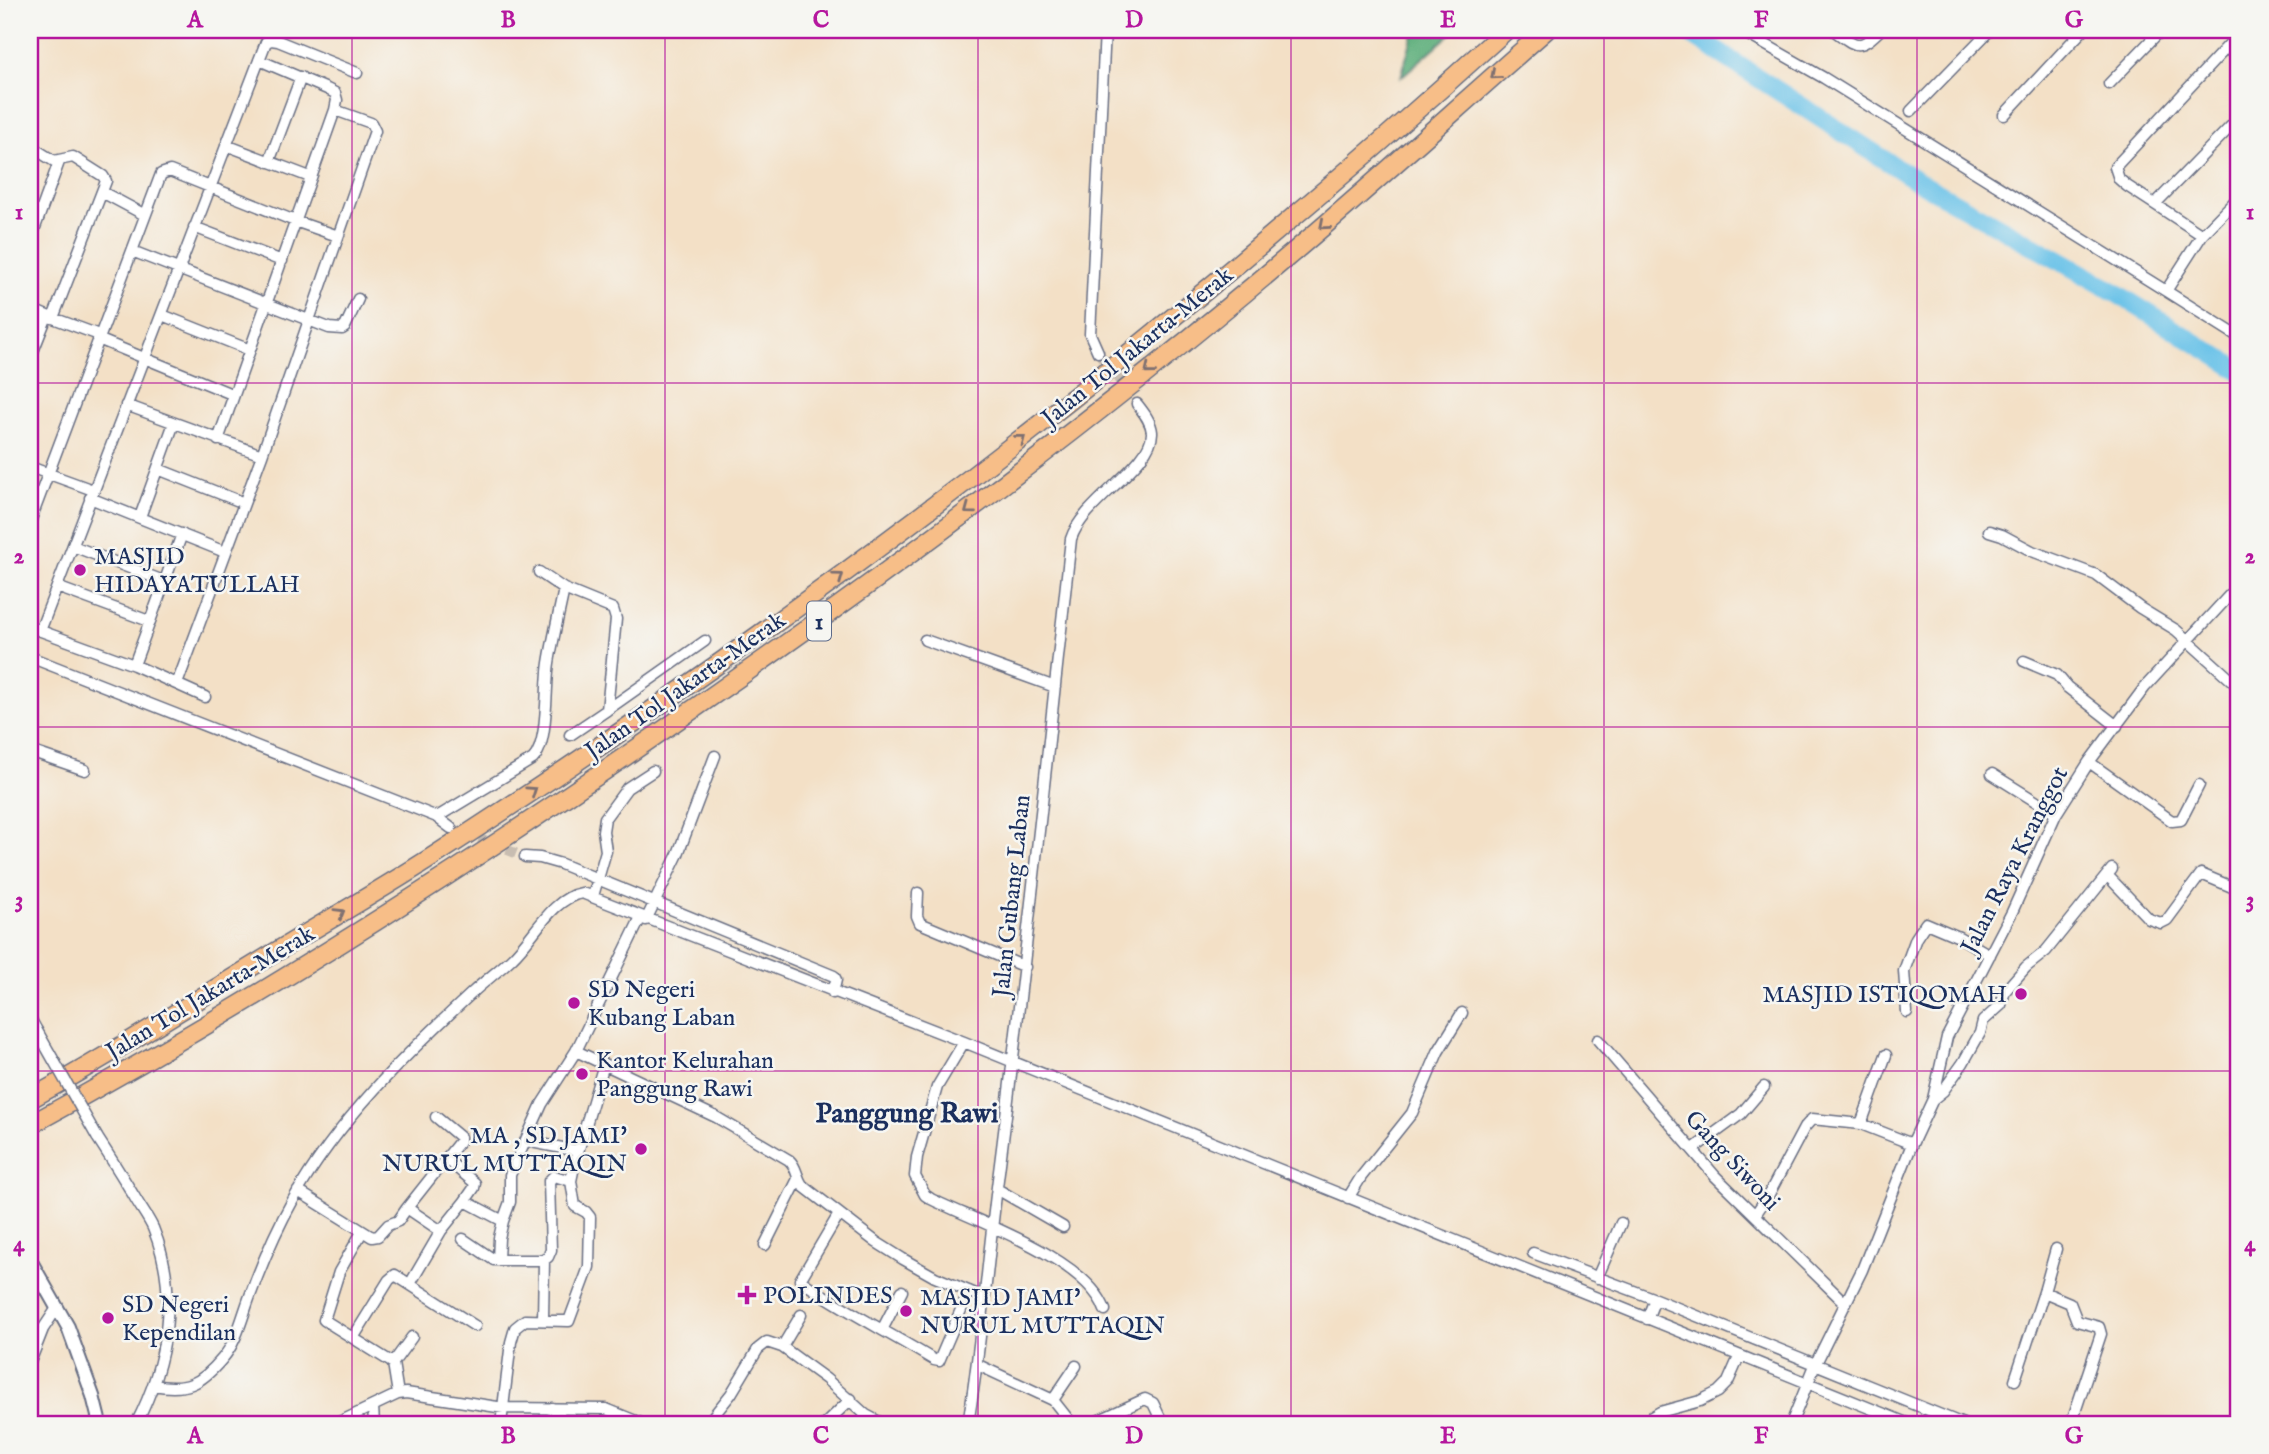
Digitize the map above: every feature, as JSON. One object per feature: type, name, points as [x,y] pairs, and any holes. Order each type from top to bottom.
[{"type":"highway","name":"Jalan Tol Jakarta–Merak","points":[[30,1099],[444,849],[688,686],[903,531],[1189,305],[1284,226],[1506,30]]},
{"type":"highway","name":"Jalan Tol Jakarta–Merak","points":[[30,1125],[85,1096],[290,974],[476,858],[638,749],[861,592],[1095,413],[1285,259],[1546,30]]},
{"type":"street","points":[[1098,352],[1090,334],[1105,30]]},
{"type":"street","points":[[1740,30],[1836,85],[2239,337]]},
{"type":"street","points":[[1833,30],[1854,45],[1861,46],[1880,30]]},
{"type":"street","points":[[1912,111],[1990,30]]},
{"type":"street","points":[[2004,115],[2083,30]]},
{"type":"street","points":[[2109,84],[2161,30]]},
{"type":"street","points":[[2202,235],[2119,179],[2115,167],[2236,33]]},
{"type":"street","points":[[205,697],[134,666],[35,629],[57,587],[266,42],[271,40],[357,73]]},
{"type":"street","points":[[218,440],[337,100],[335,93],[259,60]]},
{"type":"street","points":[[269,162],[301,77]]},
{"type":"street","points":[[177,684],[262,455],[375,131],[371,123],[335,110]]},
{"type":"street","points":[[2156,204],[2239,118]]},
{"type":"street","points":[[226,145],[310,177]]},
{"type":"street","points":[[30,146],[45,157],[59,162]]},
{"type":"street","points":[[30,241],[59,162],[73,157],[103,176],[106,181],[102,192],[30,359]]},
{"type":"street","points":[[30,522],[160,177],[167,171],[338,236]]},
{"type":"street","points":[[102,192],[145,215]]},
{"type":"street","points":[[2166,291],[2202,235],[2239,197]]},
{"type":"street","points":[[194,227],[282,261]]},
{"type":"street","points":[[132,251],[330,328],[345,327],[358,299]]},
{"type":"street","points":[[30,309],[234,395]]},
{"type":"street","points":[[162,315],[250,351]]},
{"type":"street","name":"Jalan Gubang Laban","points":[[971,1423],[983,1297],[1014,1063],[1071,539],[1082,518],[1136,464],[1148,447],[1152,432],[1147,418],[1137,404]]},
{"type":"street","points":[[126,405],[262,455]]},
{"type":"street","points":[[140,517],[174,423]]},
{"type":"street","points":[[30,467],[225,552]]},
{"type":"street","points":[[158,469],[244,503]]},
{"type":"street","points":[[1990,531],[2025,548],[2096,575],[2140,608],[2176,630],[2239,687]]},
{"type":"street","points":[[134,666],[182,534]]},
{"type":"street","points":[[73,546],[166,582]]},
{"type":"street","points":[[539,572],[564,589],[614,611],[616,619],[607,710]]},
{"type":"street","name":"Jalan Raya Kranggot","points":[[1791,1424],[1815,1365],[1862,1270],[1912,1144],[1933,1099],[1947,1037],[2012,912],[2056,814],[2089,762],[2145,687],[2239,585]]},
{"type":"street","points":[[57,587],[149,621]]},
{"type":"street","points":[[435,816],[440,816],[536,756],[543,728],[549,664],[564,589]]},
{"type":"street","points":[[925,640],[1055,687]]},
{"type":"street","points":[[570,735],[705,641]]},
{"type":"street","points":[[30,657],[435,816],[451,828]]},
{"type":"street","points":[[2024,661],[2057,676],[2117,726]]},
{"type":"street","points":[[30,751],[85,769]]},
{"type":"street","points":[[498,1260],[499,1238],[510,1202],[510,1175],[542,1104],[576,1051],[678,853],[715,756]]},
{"type":"street","points":[[2089,762],[2172,821],[2181,820],[2199,785]]},
{"type":"street","points":[[597,886],[606,851],[603,831],[605,818],[627,788],[653,771]]},
{"type":"street","points":[[1992,774],[2056,814]]},
{"type":"street","points":[[525,857],[548,859],[649,911],[833,993],[964,1042],[1648,1316],[1739,1357],[1909,1424]]},
{"type":"street","points":[[1933,1099],[1943,1091],[1963,1063],[1980,1033],[1983,1021],[2001,1005],[2005,991],[2026,967],[2046,950],[2110,872],[2150,919],[2161,923],[2167,920],[2201,874],[2239,890]]},
{"type":"street","points":[[153,1385],[176,1389],[193,1384],[225,1357],[270,1247],[298,1191],[332,1138],[387,1077],[514,957],[567,898],[597,886],[649,911],[834,976],[836,980],[833,993]]},
{"type":"street","points":[[918,892],[917,916],[920,923],[1024,967]]},
{"type":"street","points":[[1907,1012],[1903,976],[1916,939],[1926,923],[1959,937],[1990,955]]},
{"type":"street","points":[[1348,1198],[1361,1177],[1412,1113],[1438,1052],[1462,1013]]},
{"type":"street","points":[[30,1018],[97,1137],[152,1227],[164,1263],[168,1294],[165,1346],[153,1385],[136,1424]]},
{"type":"street","name":"Gang Siwoni","points":[[1598,1040],[1715,1175],[1845,1303]]},
{"type":"street","points":[[964,1042],[937,1087],[917,1157],[915,1176],[925,1195],[931,1199],[1037,1249],[1078,1274],[1102,1301],[1105,1310]]},
{"type":"street","points":[[576,1051],[716,1117],[789,1160],[796,1167],[800,1182],[839,1214],[903,1259],[934,1277],[983,1297]]},
{"type":"street","points":[[1861,1124],[1886,1055]]},
{"type":"street","points":[[501,1424],[514,1328],[525,1320],[571,1319],[589,1267],[590,1217],[575,1206],[571,1181],[604,1064]]},
{"type":"street","points":[[1693,1149],[1741,1114],[1764,1087]]},
{"type":"street","points":[[298,1191],[362,1232],[378,1236],[388,1225],[398,1221],[461,1139],[436,1117]]},
{"type":"street","points":[[1755,1215],[1808,1122],[1816,1118],[1861,1124],[1912,1144]]},
{"type":"street","points":[[526,1141],[578,1151]]},
{"type":"street","points":[[410,1284],[441,1231],[474,1188],[475,1182],[446,1159]]},
{"type":"street","points":[[463,1239],[490,1258],[498,1260],[548,1257],[551,1250],[549,1181],[554,1176],[571,1181]]},
{"type":"street","points":[[765,1245],[800,1182]]},
{"type":"street","points":[[997,1189],[1063,1227]]},
{"type":"street","points":[[465,1201],[503,1221]]},
{"type":"street","points":[[407,1209],[441,1231]]},
{"type":"street","points":[[839,1214],[800,1280],[882,1331],[934,1360],[939,1360],[969,1291]]},
{"type":"street","points":[[1597,1278],[1621,1223]]},
{"type":"street","points":[[362,1232],[338,1272],[325,1317],[327,1323],[393,1363]]},
{"type":"street","points":[[2015,1380],[2056,1250]]},
{"type":"street","points":[[1533,1253],[1963,1424]]},
{"type":"street","points":[[543,1320],[544,1259]]},
{"type":"street","points":[[30,1263],[68,1327],[93,1396],[100,1424]]},
{"type":"street","points":[[353,1338],[392,1276],[398,1276],[475,1326]]},
{"type":"street","points":[[882,1331],[902,1292]]},
{"type":"street","points":[[2044,1292],[2070,1303],[2077,1321],[2101,1330],[2071,1424]]},
{"type":"street","points":[[1648,1316],[1655,1300]]},
{"type":"street","points":[[30,1362],[43,1329],[57,1308]]},
{"type":"street","points":[[782,1347],[801,1315]]},
{"type":"street","points":[[398,1394],[393,1363],[412,1337]]},
{"type":"street","points":[[707,1424],[731,1394],[763,1343],[772,1342],[850,1399],[863,1420],[883,1424]]},
{"type":"street","points":[[1640,1424],[1660,1412],[1700,1401],[1718,1392],[1728,1382],[1739,1357]]},
{"type":"street","points":[[978,1366],[1053,1399],[1072,1424]]},
{"type":"street","points":[[1053,1399],[1076,1366]]},
{"type":"street","points":[[335,1424],[398,1394],[406,1393],[504,1408],[606,1409],[643,1424]]},
{"type":"street","points":[[824,1424],[850,1399]]},
{"type":"street","points":[[1091,1424],[1145,1399],[1153,1403],[1163,1424]]},
{"type":"street","points":[[373,1406],[374,1424]]},
{"type":"street","points":[[552,1408],[554,1424]]},
{"type":"green space","points":[[1414,30],[1455,30],[1401,77]]},
{"type":"waterway","points":[[1684,30],[1919,182],[2108,288],[2239,370]]},
{"type":"tunnel","points":[[1098,352],[1137,404]]},
{"type":"tunnel","points":[[465,833],[525,857]]},
{"type":"place","name":"MASJID HIDAYATULLAH","points":[[80,570]]},
{"type":"place","name":"MASJID ISTIQOMAH","points":[[2021,994]]},
{"type":"place","name":"SD Negeri Kubang Laban","points":[[574,1003]]},
{"type":"place","name":"Kantor Kelurahan Panggung Rawi","points":[[582,1074]]},
{"type":"place","name":"MA , SD JAMI' NURUL MUTTAQIN","points":[[641,1149]]},
{"type":"place","name":"POLINDES","points":[[747,1295]]},
{"type":"place","name":"MASJID JAMI' NURUL MUTTAQIN","points":[[906,1311]]},
{"type":"place","name":"SD Negeri Kependilan","points":[[108,1318]]},
{"type":"district","name":"Panggung Rawi","points":[[907,1112]]}]
